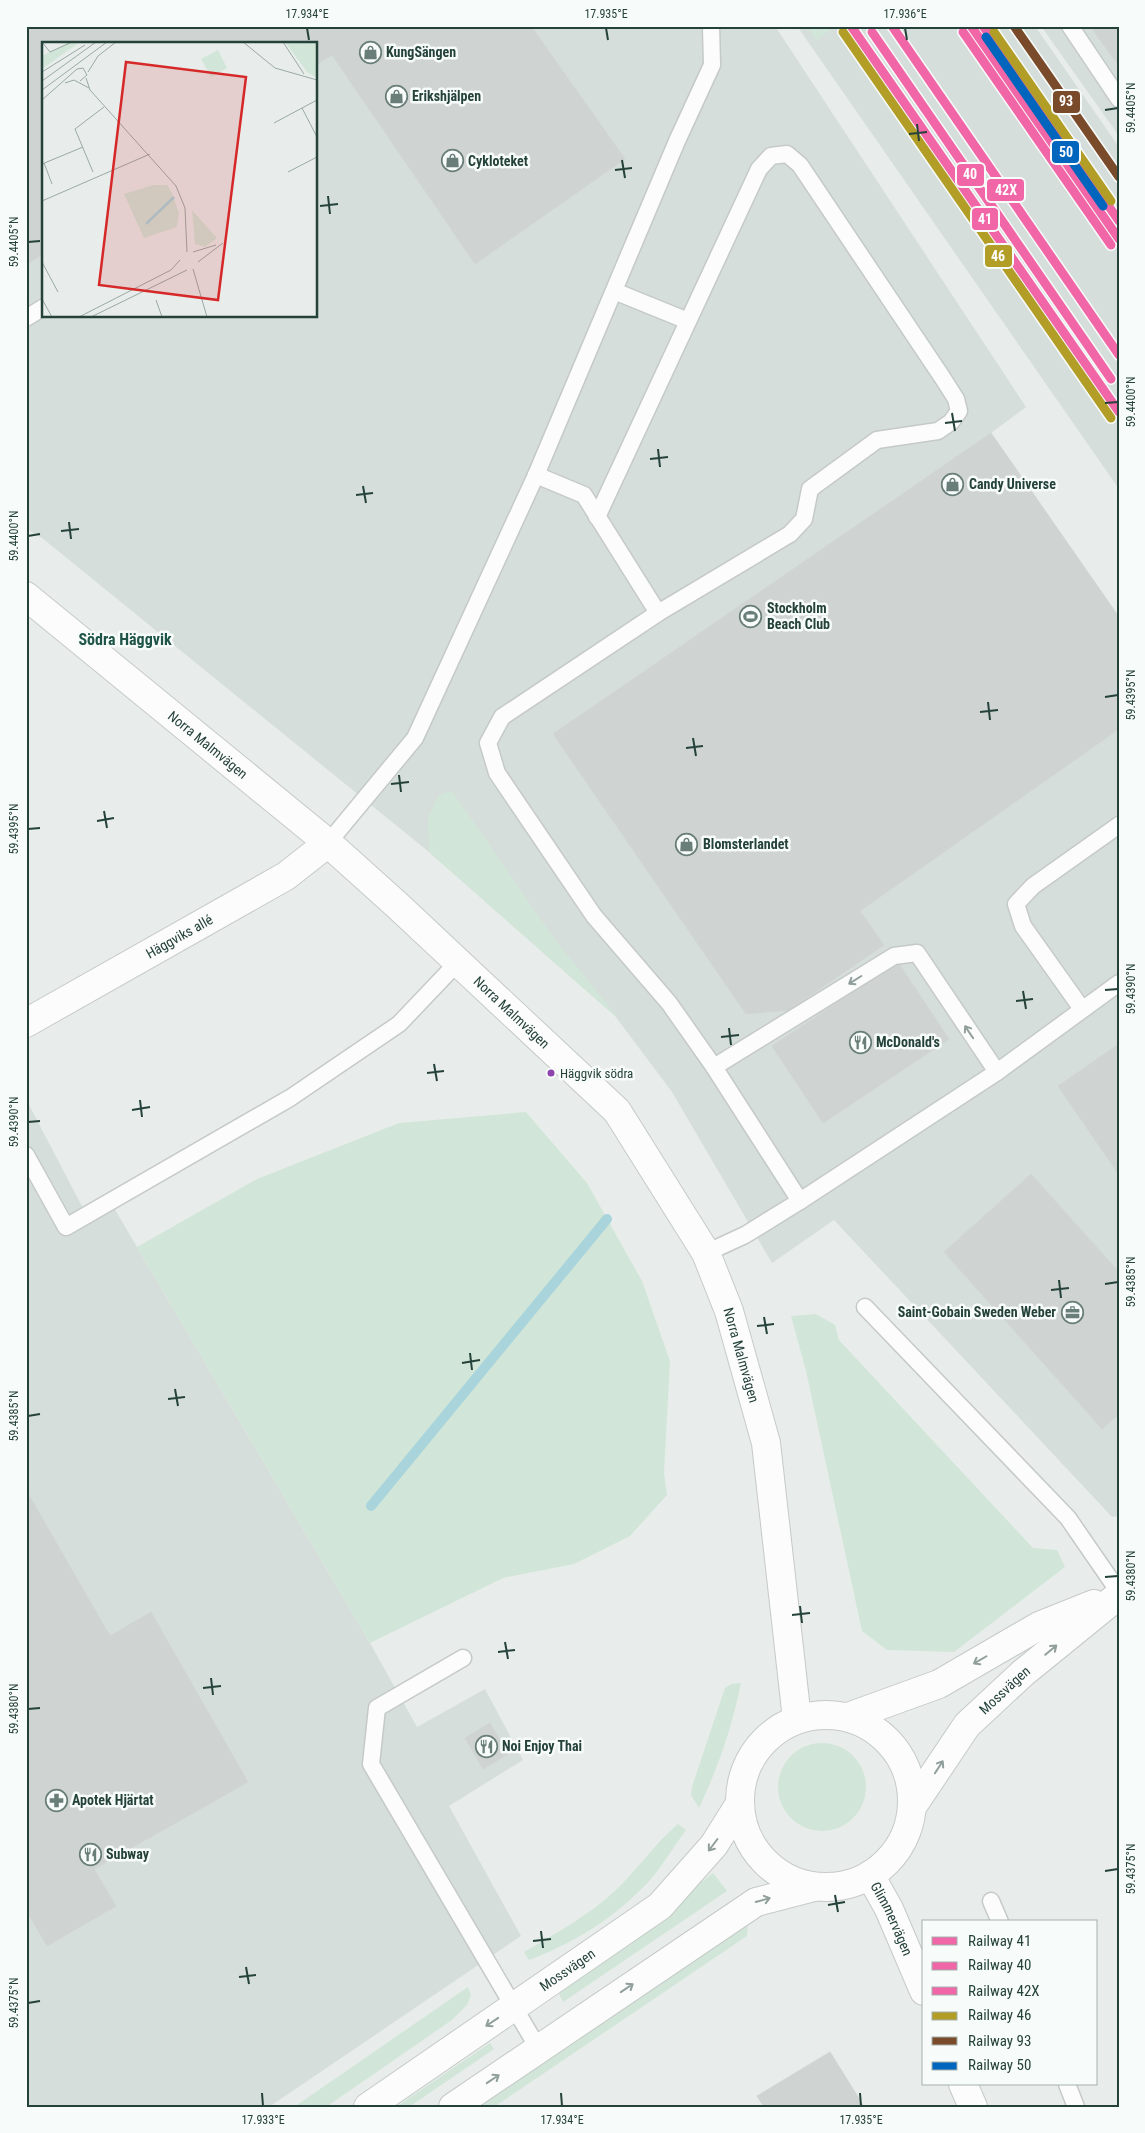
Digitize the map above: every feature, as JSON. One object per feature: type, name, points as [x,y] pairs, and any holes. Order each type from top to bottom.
[{"type":"street","name":"Norra Malmvägen","points":[[26,596],[328,843],[617,1111],[706,1253],[729,1311],[766,1443],[796,1719]]},
{"type":"street","name":"Häggviks allé","points":[[26,1023],[286,876],[328,843]]},
{"type":"street","name":"Mossvägen","points":[[848,1717],[939,1684],[1039,1626],[1119,1593]]},
{"type":"street","name":"Mossvägen","points":[[453,2107],[756,1902],[816,1887],[845,1885],[870,1875],[890,1859],[904,1836],[912,1807],[967,1725],[1023,1673],[1119,1593]]},
{"type":"street","name":"Mossvägen","points":[[816,1887],[782,1877],[760,1857],[744,1830],[739,1804],[744,1774],[754,1752],[776,1729],[796,1719],[820,1714],[848,1717],[876,1730],[891,1743],[906,1769],[912,1807]]},
{"type":"street","name":"Mossvägen","points":[[368,2107],[660,1906],[714,1845],[739,1804]]},
{"type":"street","name":"Glimmervägen","points":[[870,1875],[889,1909],[922,1986]]},
{"type":"street","points":[[964,2086],[972,2107]]},
{"type":"lane","points":[[328,843],[415,738],[536,475],[712,65],[711,26]]},
{"type":"lane","points":[[1070,26],[1119,99]]},
{"type":"lane","points":[[597,517],[759,169],[771,156],[787,154],[800,166],[942,377],[956,399],[958,411],[950,422],[938,431],[876,440],[810,489],[804,520],[790,534],[658,613],[502,717],[488,743],[496,773],[589,908],[668,1003],[714,1068],[800,1201]]},
{"type":"lane","points":[[614,291],[688,321]]},
{"type":"lane","points":[[26,318],[42,308]]},
{"type":"lane","points":[[536,475],[584,496],[658,613]]},
{"type":"lane","points":[[1082,1009],[1023,926],[1016,904],[1033,886],[1119,825]]},
{"type":"lane","points":[[714,1068],[894,956],[916,954],[997,1072]]},
{"type":"lane","points":[[26,1155],[66,1227],[290,1098],[399,1024],[458,962]]},
{"type":"lane","points":[[706,1253],[745,1234],[800,1201],[997,1072],[1119,983]]},
{"type":"lane","points":[[865,1307],[1068,1518],[1119,1593]]},
{"type":"lane","points":[[463,1658],[377,1708],[371,1764],[538,2048]]},
{"type":"lane","points":[[991,1901],[999,1920]]},
{"type":"lane","points":[[1068,2086],[1076,2107]]},
{"type":"shaded area","points":[[26,26],[775,26],[1026,407],[991,433],[1119,617],[1119,1516],[1112,1517],[834,1220],[772,1263],[672,1092],[615,1016],[429,852],[42,538],[26,529]]},
{"type":"shaded area","points":[[797,26],[1035,26],[1119,147],[1119,489]]},
{"type":"shaded area","points":[[1041,26],[1119,26],[1119,136]]},
{"type":"shaded area","points":[[26,1099],[86,1214],[110,1201],[370,1643],[417,1727],[485,1689],[523,1760],[449,1806],[521,1936],[269,2107],[26,2107]]},
{"type":"green space","points":[[807,26],[836,26],[816,40]]},
{"type":"green space","points":[[452,791],[555,940],[615,1016],[429,852],[428,819],[439,795]]},
{"type":"green space","points":[[526,1112],[587,1183],[642,1281],[670,1361],[664,1473],[667,1495],[630,1536],[574,1564],[503,1578],[370,1643],[137,1247],[257,1179],[399,1123]]},
{"type":"green space","points":[[816,1314],[835,1325],[839,1340],[1033,1548],[1057,1550],[1065,1567],[954,1652],[887,1650],[862,1631],[806,1371],[791,1316]]},
{"type":"green space","points":[[741,1683],[724,1747],[699,1808],[691,1795],[692,1787],[725,1688],[731,1684]]},
{"type":"green space","points":[[822,1743],[839,1746],[847,1750],[859,1762],[863,1770],[866,1787],[863,1804],[859,1812],[847,1824],[839,1828],[822,1831],[805,1828],[797,1824],[785,1812],[781,1804],[778,1787],[781,1770],[785,1762],[797,1750],[805,1746]]},
{"type":"green space","points":[[678,1824],[686,1830],[655,1874],[637,1894],[594,1928],[563,1945],[529,1960],[524,1952],[572,1923],[607,1898]]},
{"type":"green space","points":[[713,1873],[727,1891],[563,2002],[559,1994]]},
{"type":"green space","points":[[748,1924],[747,1936],[494,2107],[478,2107]]},
{"type":"green space","points":[[468,1987],[471,1995],[467,2005],[452,2020],[326,2107],[294,2107]]},
{"type":"green space","points":[[490,2043],[494,2049],[409,2107],[396,2107]]},
{"type":"building","points":[[26,26],[531,26],[625,159],[475,264],[332,55],[318,64],[318,42],[42,42],[42,254],[26,265]]},
{"type":"building","points":[[1090,26],[1119,26],[1119,66]]},
{"type":"building","points":[[991,433],[1119,617],[1119,729],[860,911],[884,945],[789,1010],[746,1014],[553,734]]},
{"type":"building","name":"McDonald's","points":[[898,962],[949,1039],[823,1123],[772,1046]]},
{"type":"building","points":[[1119,1044],[1119,1175],[1058,1086]]},
{"type":"building","points":[[1031,1174],[1119,1272],[1119,1414],[1102,1429],[944,1252]]},
{"type":"building","points":[[26,1490],[110,1636],[151,1612],[248,1782],[94,1869],[116,1906],[47,1946],[26,1910]]},
{"type":"building","points":[[490,1723],[508,1754],[483,1769],[465,1738]]},
{"type":"building","points":[[830,2052],[863,2105],[860,2107],[764,2107],[757,2096]]},
{"type":"waterway","points":[[371,1506],[607,1219]]},
{"type":"rail line","name":"41","points":[[851,26],[1119,412]]},
{"type":"rail line","name":"42X","points":[[892,26],[1119,355]]},
{"type":"rail line","name":"41","points":[[971,26],[1119,239]]},
{"type":"rail line","name":"42X","points":[[983,26],[1119,221]]},
{"type":"rail line","name":"93","points":[[1014,26],[1119,177]]},
{"type":"rail line","name":"46","points":[[843,32],[1111,418]]},
{"type":"rail line","name":"40","points":[[872,32],[1111,379]]},
{"type":"rail line","name":"40","points":[[963,32],[1111,245]]},
{"type":"rail line","name":"46","points":[[994,32],[1111,201]]},
{"type":"rail line","name":"50","points":[[986,37],[1103,206]]},
{"type":"place","name":"KungSängen","points":[[370,52]]},
{"type":"place","name":"Erikshjälpen","points":[[396,96]]},
{"type":"place","name":"Cykloteket","points":[[452,161]]},
{"type":"place","name":"Candy Universe","points":[[953,484]]},
{"type":"place","name":"Stockholm Beach Club","points":[[751,616]]},
{"type":"place","name":"Blomsterlandet","points":[[687,844]]},
{"type":"place","name":"McDonald's","points":[[860,1042]]},
{"type":"place","name":"Häggvik södra","points":[[551,1073]]},
{"type":"place","name":"Saint-Gobain Sweden Weber","points":[[1072,1312]]},
{"type":"place","name":"Noi Enjoy Thai","points":[[486,1746]]},
{"type":"place","name":"Apotek Hjärtat","points":[[56,1800]]},
{"type":"place","name":"Subway","points":[[90,1854]]},
{"type":"district","name":"Södra Häggvik","points":[[125,639]]}]
